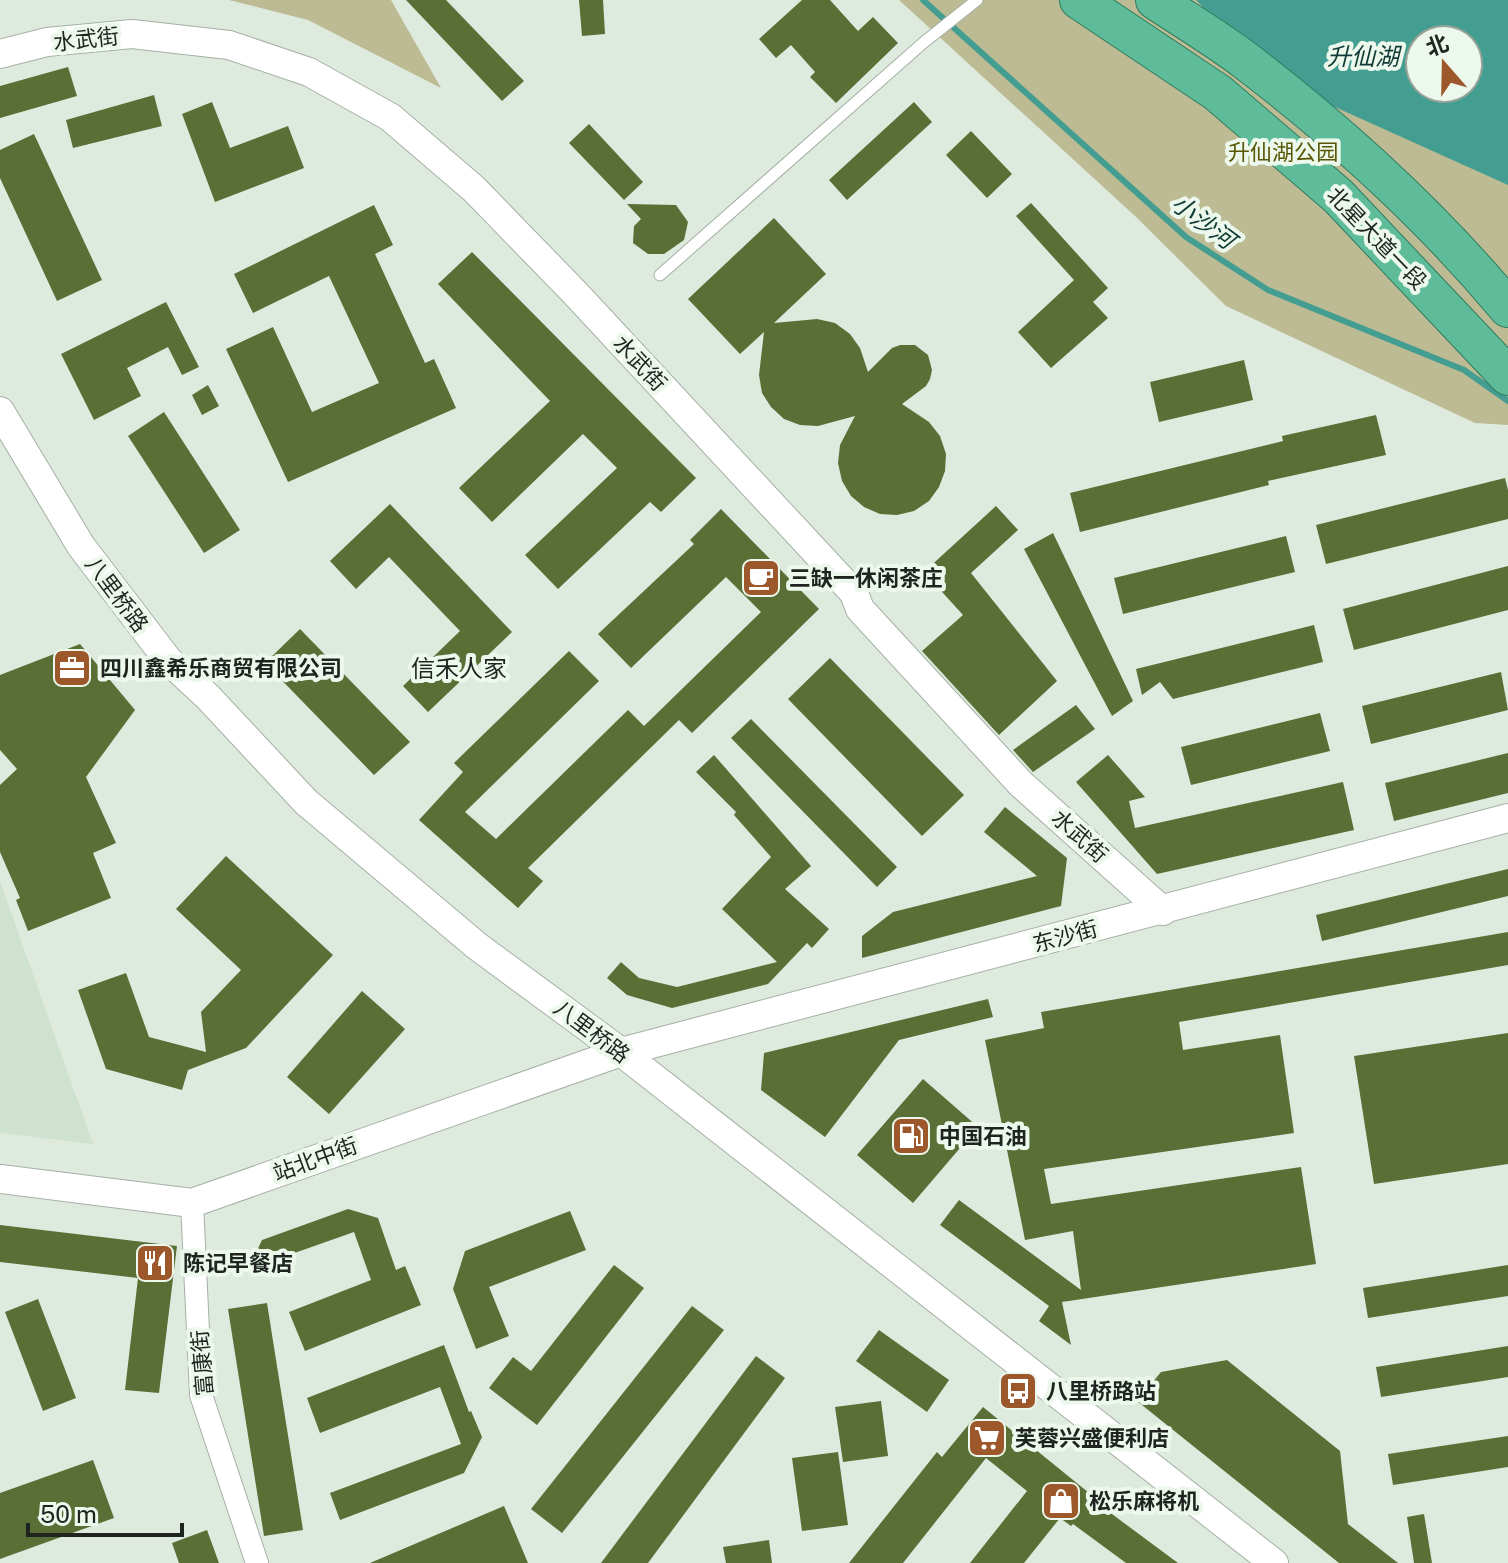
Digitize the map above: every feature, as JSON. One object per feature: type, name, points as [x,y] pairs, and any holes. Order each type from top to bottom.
[{"type":"highway","name":"北星大道一段","points":[[1079,0],[1218,93],[1338,196],[1508,376]]},
{"type":"highway","name":"北星大道一段","points":[[1155,0],[1244,60],[1303,107],[1428,221],[1508,308]]},
{"type":"street","name":"水武街","points":[[0,54],[47,42],[132,34],[229,45],[309,72],[390,117],[474,189],[587,305],[854,593],[860,609],[1021,784],[1163,911]]},
{"type":"street","name":"八里桥路","points":[[0,411],[81,546],[168,660],[208,697],[306,802],[477,946],[621,1052],[1274,1563]]},
{"type":"street","name":"东沙街","points":[[621,1052],[1508,818]]},
{"type":"street","name":"站北中街","points":[[0,1179],[192,1203],[621,1052]]},
{"type":"street","name":"富康街","points":[[192,1203],[201,1395],[257,1563]]},
{"type":"lane","points":[[660,275],[923,43],[973,4]]},
{"type":"shaded area","points":[[0,881],[93,1144],[0,1133]]},
{"type":"green space","points":[[229,0],[391,0],[441,88],[308,20]]},
{"type":"green space","name":"升仙湖公园","points":[[899,0],[1508,0],[1508,425],[1475,423],[1226,306],[1135,216]]},
{"type":"water","name":"升仙湖","points":[[1196,0],[1508,0],[1508,185],[1304,93],[1237,43]]},
{"type":"building","points":[[406,0],[446,0],[524,81],[502,101]]},
{"type":"building","points":[[579,0],[603,0],[605,34],[582,36]]},
{"type":"building","points":[[802,0],[830,0],[858,31],[873,17],[898,43],[836,103],[810,77],[815,72],[791,45],[776,58],[759,39]]},
{"type":"building","points":[[68,67],[77,96],[0,118],[0,86]]},
{"type":"building","points":[[154,95],[162,126],[73,148],[66,120]]},
{"type":"building","points":[[212,102],[230,148],[288,126],[304,168],[215,202],[182,114]]},
{"type":"building","points":[[914,102],[932,122],[847,200],[829,180]]},
{"type":"building","points":[[589,124],[643,182],[624,200],[569,143]]},
{"type":"building","points":[[971,131],[1012,174],[987,198],[946,155]]},
{"type":"building","points":[[34,134],[102,280],[57,301],[0,178],[0,150]]},
{"type":"building","points":[[1031,203],[1108,288],[1093,302],[1108,318],[1051,368],[1018,332],[1074,280],[1016,216]]},
{"type":"building","points":[[627,204],[676,205],[688,222],[684,240],[664,254],[648,254],[633,243],[634,226],[641,219]]},
{"type":"building","points":[[374,205],[393,245],[375,254],[425,363],[434,359],[456,408],[288,482],[226,349],[273,327],[312,412],[379,383],[329,276],[253,313],[234,274]]},
{"type":"building","points":[[774,218],[826,274],[774,323],[817,319],[835,323],[850,334],[860,348],[868,372],[892,348],[900,345],[915,345],[928,355],[932,370],[930,379],[926,386],[902,404],[929,422],[940,436],[946,454],[945,471],[929,501],[914,511],[897,515],[880,514],[864,507],[851,496],[842,481],[838,463],[840,445],[855,416],[818,426],[800,425],[784,419],[762,393],[759,375],[764,332],[740,354],[688,299]]},
{"type":"building","points":[[472,252],[696,478],[661,512],[650,502],[558,589],[525,555],[617,468],[583,434],[492,522],[459,488],[550,401],[438,284]]},
{"type":"building","points":[[166,302],[199,367],[182,375],[168,347],[127,368],[141,396],[94,420],[61,354]]},
{"type":"building","points":[[1244,360],[1253,400],[1159,422],[1150,382]]},
{"type":"building","points":[[208,385],[219,406],[202,415],[192,395]]},
{"type":"building","points":[[164,412],[240,530],[204,553],[128,436]]},
{"type":"building","points":[[1376,415],[1386,455],[1268,481],[1269,485],[1080,532],[1070,493],[1283,441],[1282,436]]},
{"type":"building","points":[[1505,478],[1508,519],[1326,564],[1316,525]]},
{"type":"building","points":[[390,504],[512,632],[428,712],[403,686],[460,631],[389,557],[356,589],[330,561]]},
{"type":"building","points":[[996,506],[1018,530],[971,573],[1057,681],[999,735],[922,651],[963,615],[924,572]]},
{"type":"building","points":[[721,509],[819,609],[692,733],[679,720],[528,868],[543,881],[518,908],[419,820],[463,772],[454,763],[569,651],[599,681],[465,812],[496,839],[628,710],[644,726],[761,612],[726,577],[631,668],[598,634],[694,544],[690,540]]},
{"type":"building","points":[[1053,533],[1133,701],[1112,716],[1024,549]]},
{"type":"building","points":[[1286,536],[1295,572],[1123,614],[1114,578]]},
{"type":"building","points":[[1508,566],[1508,610],[1354,650],[1343,609]]},
{"type":"building","points":[[1314,625],[1323,662],[1173,699],[1160,682],[1142,695],[1136,669]]},
{"type":"building","points":[[300,629],[410,742],[374,775],[265,663]]},
{"type":"building","points":[[80,644],[135,710],[86,777],[116,843],[93,853],[111,898],[28,931],[16,900],[20,898],[0,852],[0,785],[17,769],[0,750],[0,675]]},
{"type":"building","points":[[830,658],[964,795],[922,836],[788,699]]},
{"type":"building","points":[[1501,672],[1508,710],[1371,744],[1362,706]]},
{"type":"building","points":[[1076,705],[1095,729],[1033,772],[1013,750]]},
{"type":"building","points":[[1320,713],[1330,751],[1191,785],[1181,747]]},
{"type":"building","points":[[751,719],[897,867],[877,887],[731,738]]},
{"type":"building","points":[[1508,753],[1508,793],[1394,821],[1385,783]]},
{"type":"building","points":[[714,755],[811,866],[785,889],[829,929],[812,948],[807,943],[768,984],[672,1008],[627,995],[607,978],[621,962],[639,978],[677,987],[777,962],[722,909],[771,857],[734,815],[736,812],[696,772]]},
{"type":"building","points":[[1108,755],[1145,797],[1129,801],[1135,828],[1343,782],[1354,830],[1157,874],[1076,782]]},
{"type":"building","points":[[1005,807],[1067,858],[1061,906],[862,958],[862,936],[893,912],[1037,876],[984,832]]},
{"type":"building","points":[[226,856],[333,955],[246,1048],[188,1070],[182,1090],[106,1069],[78,990],[126,973],[149,1037],[206,1052],[201,1012],[241,970],[176,909]]},
{"type":"building","points":[[1508,869],[1508,896],[1322,941],[1316,915]]},
{"type":"building","points":[[1508,932],[1508,965],[1179,1022],[1183,1050],[1280,1035],[1294,1133],[1044,1169],[1051,1204],[1301,1167],[1316,1264],[1062,1302],[1071,1345],[1039,1321],[1049,1306],[940,1225],[959,1200],[1081,1290],[1073,1231],[1025,1240],[985,1040],[1044,1028],[1041,1012]]},
{"type":"building","points":[[362,991],[405,1029],[329,1114],[287,1077]]},
{"type":"building","points":[[988,999],[993,1017],[899,1040],[825,1137],[761,1090],[764,1053]]},
{"type":"building","points":[[1508,1033],[1508,1164],[1374,1184],[1354,1056]]},
{"type":"building","points":[[923,1079],[978,1127],[913,1203],[857,1155]]},
{"type":"building","points":[[348,1209],[378,1218],[396,1270],[405,1266],[421,1305],[305,1351],[289,1312],[371,1280],[354,1232],[269,1262],[266,1256],[253,1259],[262,1240]]},
{"type":"building","points":[[570,1211],[586,1250],[489,1287],[509,1336],[476,1349],[453,1289],[465,1251]]},
{"type":"building","points":[[0,1225],[177,1246],[159,1393],[125,1390],[138,1278],[0,1262]]},
{"type":"building","points":[[614,1265],[644,1288],[537,1425],[489,1388],[513,1357],[531,1371]]},
{"type":"building","points":[[1508,1265],[1508,1296],[1368,1318],[1363,1288]]},
{"type":"building","points":[[38,1299],[76,1398],[43,1411],[5,1312]]},
{"type":"building","points":[[267,1303],[303,1530],[264,1536],[228,1309]]},
{"type":"building","points":[[692,1306],[724,1330],[562,1533],[531,1509]]},
{"type":"building","points":[[879,1330],[949,1380],[927,1412],[856,1361]]},
{"type":"building","points":[[444,1345],[469,1412],[482,1437],[464,1473],[340,1520],[330,1493],[461,1444],[440,1387],[320,1433],[307,1398]]},
{"type":"building","points":[[1508,1346],[1508,1377],[1381,1397],[1376,1367]]},
{"type":"building","points":[[756,1356],[785,1378],[648,1563],[601,1563]]},
{"type":"building","points":[[1227,1360],[1340,1451],[1348,1524],[1398,1563],[1339,1563],[1137,1401],[1161,1372]]},
{"type":"building","points":[[881,1401],[888,1456],[843,1462],[835,1407]]},
{"type":"building","points":[[983,1407],[1094,1497],[1093,1500],[1178,1563],[1126,1563],[1060,1518],[1024,1563],[970,1563],[1027,1491],[986,1458],[903,1563],[849,1563],[937,1452],[942,1457]]},
{"type":"building","points":[[1508,1436],[1508,1467],[1393,1485],[1388,1454]]},
{"type":"building","points":[[838,1452],[848,1525],[802,1531],[792,1458]]},
{"type":"building","points":[[93,1460],[114,1518],[0,1559],[0,1493]]},
{"type":"building","points":[[504,1506],[528,1563],[370,1563]]},
{"type":"building","points":[[1424,1514],[1432,1563],[1414,1563],[1407,1517]]},
{"type":"building","points":[[207,1530],[219,1563],[179,1563],[172,1543]]},
{"type":"building","points":[[769,1540],[772,1563],[726,1563],[723,1547]]},
{"type":"waterway","name":"小沙河","points":[[923,0],[1186,237],[1268,290],[1464,370],[1508,401]]},
{"type":"place","name":"三缺一休闲茶庄","points":[[761,578]]},
{"type":"place","name":"四川鑫希乐商贸有限公司","points":[[72,668]]},
{"type":"place","name":"中国石油","points":[[911,1136]]},
{"type":"place","name":"陈记早餐店","points":[[155,1263]]},
{"type":"place","name":"八里桥路站","points":[[1018,1391]]},
{"type":"place","name":"芙蓉兴盛便利店","points":[[987,1438]]},
{"type":"place","name":"松乐麻将机","points":[[1061,1501]]},
{"type":"district","name":"信禾人家","points":[[459,669]]}]
